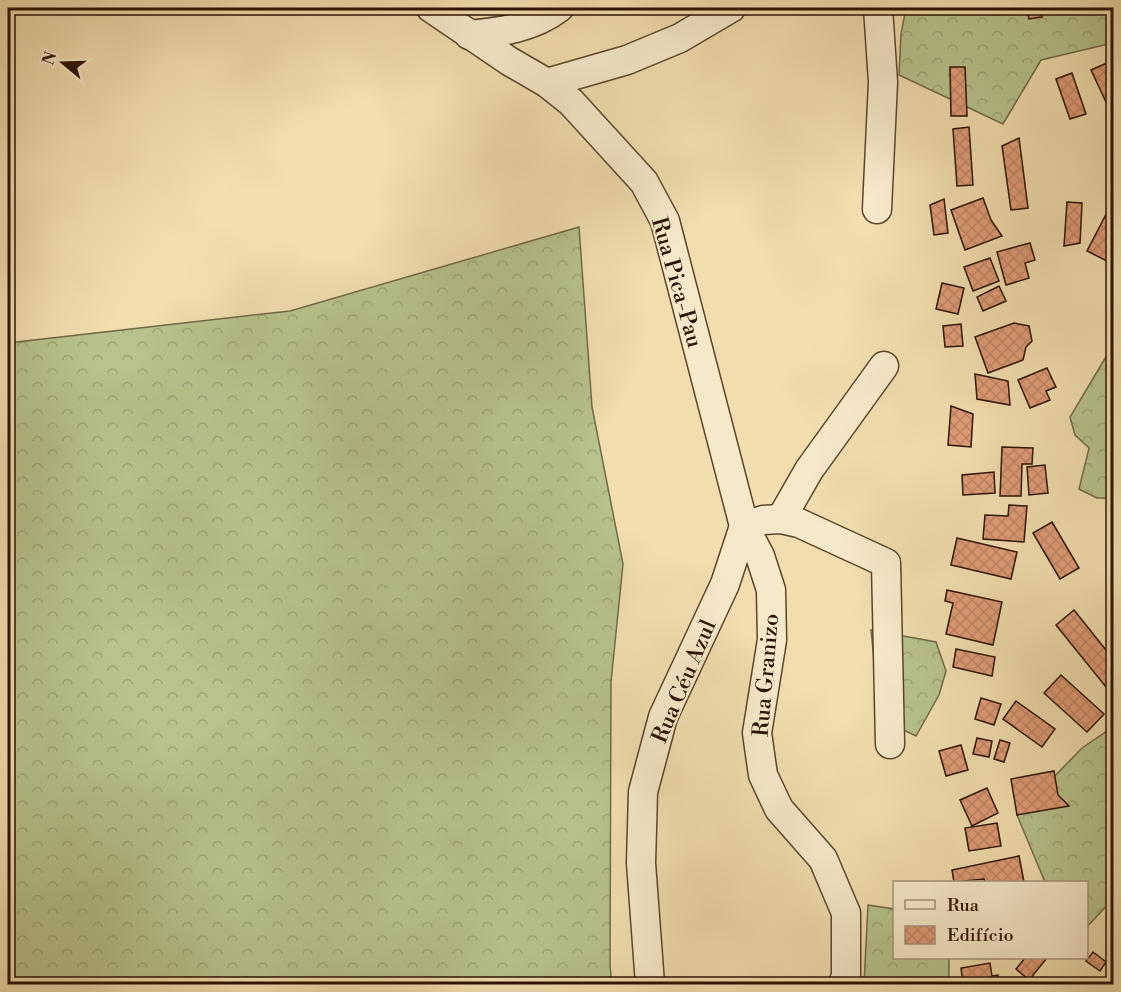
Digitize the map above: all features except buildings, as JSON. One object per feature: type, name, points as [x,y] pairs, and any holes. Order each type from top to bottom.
[{"type":"street","name":"Rua Pica-Pau","points":[[431,8],[509,61],[547,83],[571,102],[644,182],[665,221],[744,526]]},
{"type":"street","points":[[469,35],[516,28],[548,16],[559,8]]},
{"type":"street","points":[[547,83],[627,60],[680,38],[731,8]]},
{"type":"street","points":[[877,209],[883,82],[878,8]]},
{"type":"street","points":[[781,519],[809,470],[885,366]]},
{"type":"street","points":[[744,526],[763,520],[781,519],[799,523],[886,563],[890,744]]},
{"type":"street","name":"Rua Céu Azul","points":[[650,984],[641,863],[643,792],[663,717],[724,584],[744,526]]},
{"type":"street","name":"Rua Granizo","points":[[744,526],[760,556],[771,590],[772,640],[757,733],[763,775],[779,809],[824,859],[846,913],[846,976],[843,984]]},
{"type":"green space","points":[[906,8],[1113,8],[1113,43],[1041,60],[1003,124],[899,75],[901,34]]},
{"type":"green space","points":[[579,227],[592,407],[623,564],[611,682],[610,966],[612,984],[8,984],[8,343],[290,311]]},
{"type":"green space","points":[[1113,345],[1113,498],[1097,498],[1079,489],[1089,448],[1075,435],[1070,417]]},
{"type":"green space","points":[[871,630],[936,642],[946,671],[939,695],[916,736],[880,719]]},
{"type":"green space","points":[[1113,727],[1113,899],[1088,926],[1088,881],[1045,881],[1017,815],[1082,748]]},
{"type":"green space","points":[[868,905],[893,909],[893,959],[949,959],[949,984],[864,984]]}]
